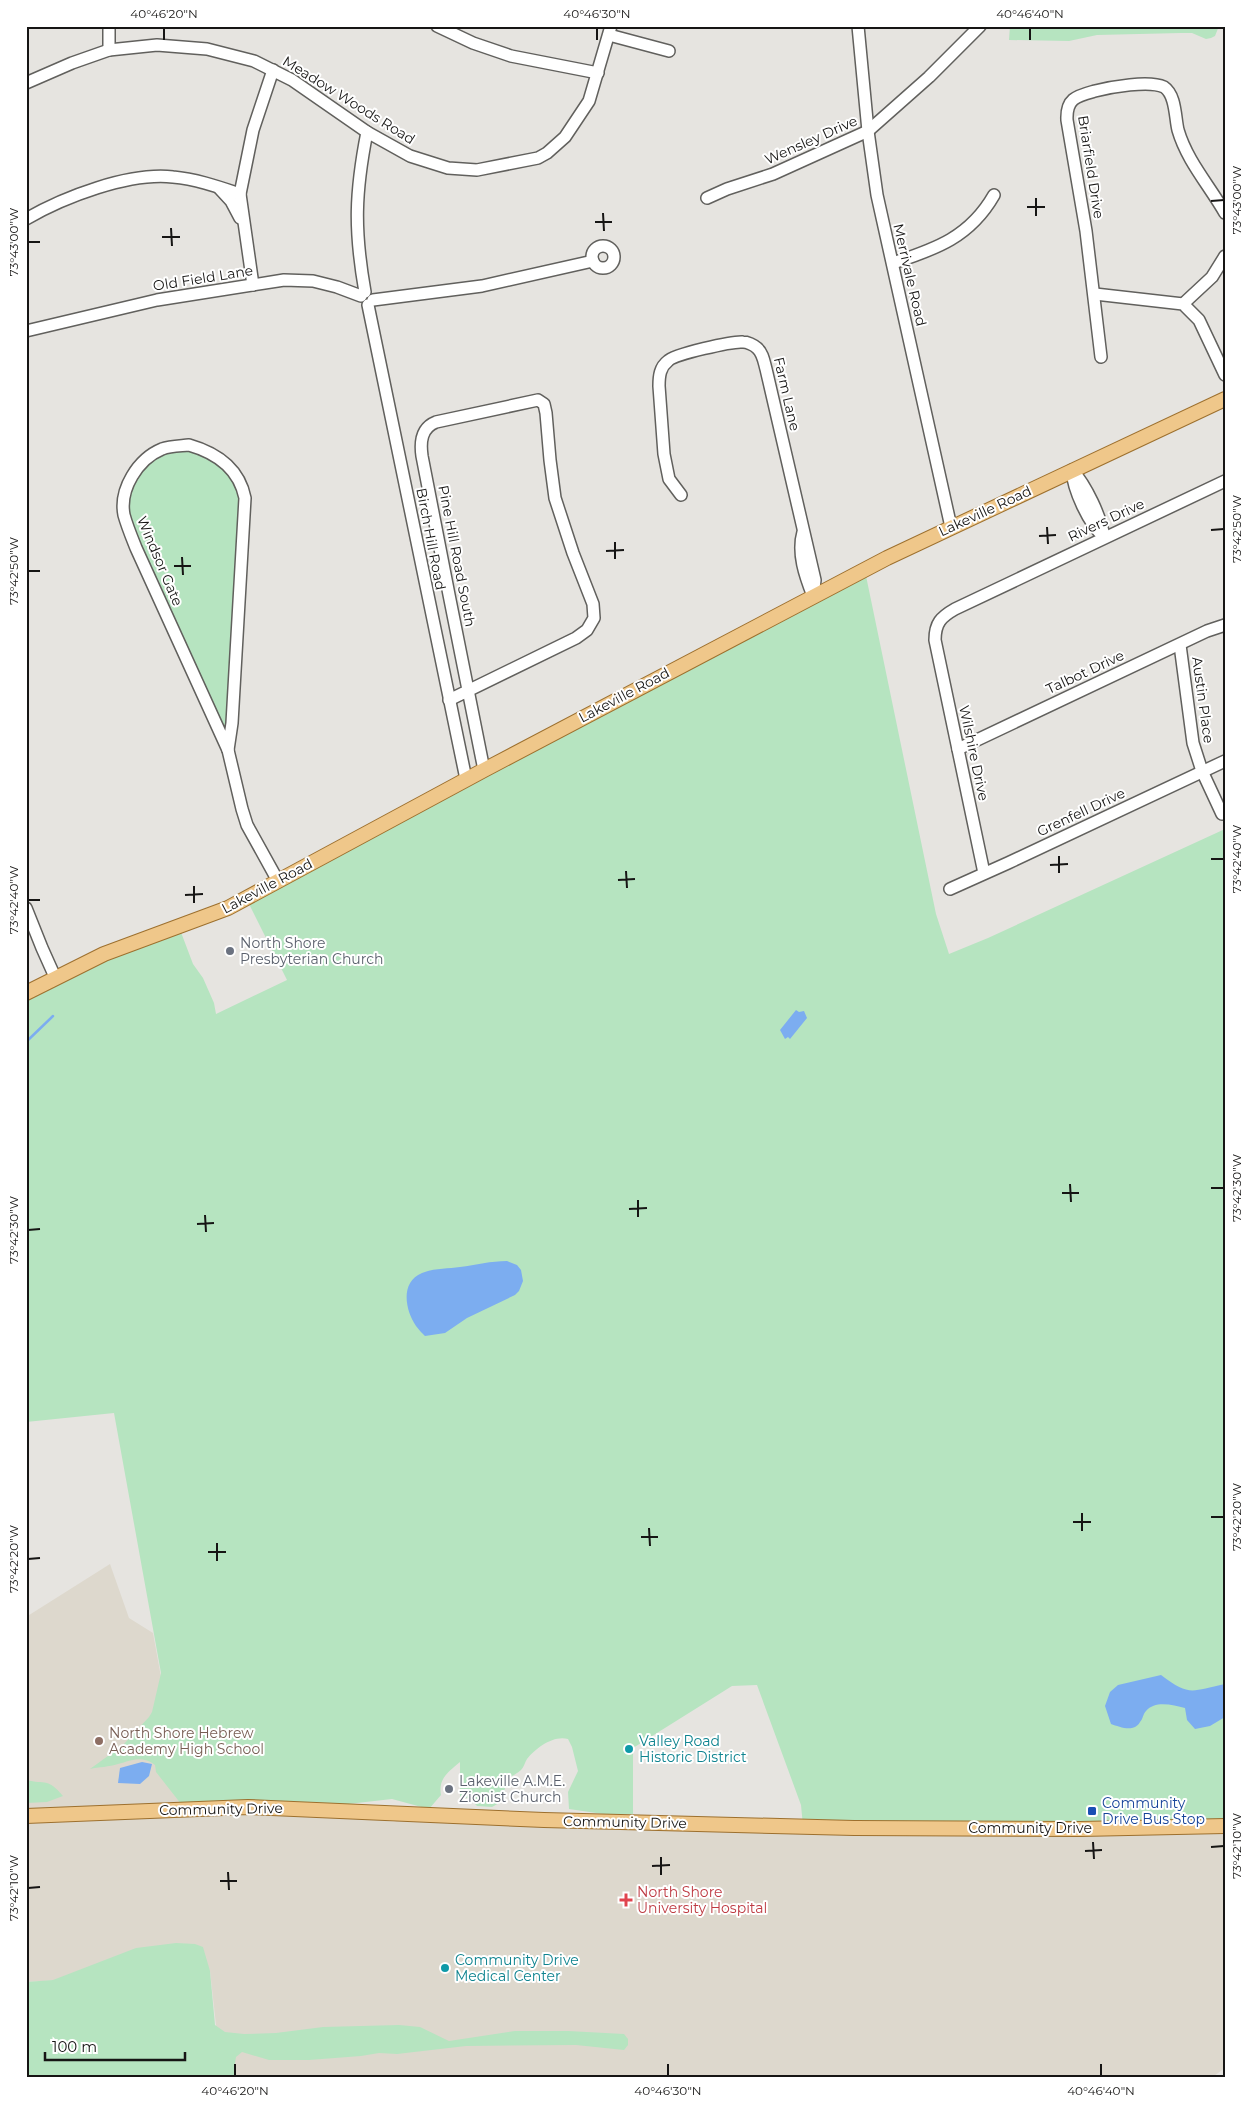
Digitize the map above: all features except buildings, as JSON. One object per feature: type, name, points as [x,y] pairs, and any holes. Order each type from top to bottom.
[{"type":"main road","name":"Lakeville Road","points":[[26,993],[116,949],[228,908],[466,779],[813,596],[951,527],[1225,399]]},
{"type":"main road","name":"Community Drive","points":[[26,1816],[248,1807],[544,1820],[854,1828],[1080,1829],[1225,1826]]},
{"type":"street","points":[[109,26],[109,50]]},
{"type":"street","points":[[437,26],[473,43],[511,56],[598,73]]},
{"type":"street","name":"Merrivale Road","points":[[858,26],[868,131],[877,195],[951,527]]},
{"type":"street","name":"Wensley Drive","points":[[708,198],[727,189],[773,174],[868,131],[929,77],[980,26]]},
{"type":"street","points":[[610,31],[669,51]]},
{"type":"street","name":"Meadow Woods Road","points":[[26,83],[72,63],[109,50],[158,45],[207,49],[254,61],[292,80],[368,132],[410,156],[448,168],[477,170],[526,162],[548,153],[566,138],[589,101],[610,31]]},
{"type":"street","points":[[253,285],[240,194],[252,130],[273,70]]},
{"type":"street","name":"Briarfield Drive","points":[[1101,357],[1086,231],[1067,120],[1069,105],[1074,99],[1100,90],[1133,85],[1155,85],[1166,89],[1171,98],[1183,146],[1195,168],[1225,213]]},
{"type":"street","name":"Birch Hill Road","points":[[368,132],[360,170],[356,218],[358,251],[466,779]]},
{"type":"street","points":[[26,219],[46,207],[82,193],[152,176],[183,178],[240,194]]},
{"type":"street","points":[[218,187],[230,201],[244,224]]},
{"type":"street","points":[[893,263],[935,249],[954,239],[977,220],[994,195]]},
{"type":"street","points":[[1183,304],[1212,277],[1225,256]]},
{"type":"street","name":"Old Field Lane","points":[[26,330],[157,300],[294,280],[337,287],[367,298],[482,286],[593,261]]},
{"type":"street","points":[[1094,294],[1183,304],[1199,320],[1225,375]]},
{"type":"street","name":"Old Field Lane","points":[[26,338],[50,326]]},
{"type":"street","name":"Farm Lane","points":[[680,496],[669,479],[664,454],[659,386],[659,376],[663,366],[674,357],[733,342],[744,342],[757,347],[762,354],[803,532],[800,545],[807,582],[813,596]]},
{"type":"street","name":"Pine Hill Road South","points":[[468,691],[576,638],[587,630],[594,618],[594,604],[573,554],[556,498],[550,467],[546,413],[542,402],[535,400],[436,422],[427,427],[421,440],[422,456],[468,691],[484,770]]},
{"type":"street","name":"Windsor Gate","points":[[228,750],[232,724],[234,668],[244,539],[244,492],[238,477],[218,456],[189,445],[177,446],[162,449],[149,456],[139,466],[126,488],[124,515],[136,548],[228,750],[236,790],[244,816],[278,881]]},
{"type":"street","points":[[1072,470],[1080,479],[1095,510],[1102,525],[1104,537]]},
{"type":"street","name":"Rivers Drive","points":[[935,640],[935,629],[938,621],[950,611],[1225,481]]},
{"type":"street","name":"Talbot Drive","points":[[958,749],[1207,631],[1225,625]]},
{"type":"street","name":"Wilshire Drive","points":[[935,640],[984,873]]},
{"type":"street","name":"Austin Place","points":[[1180,645],[1193,743],[1202,771],[1222,814]]},
{"type":"street","points":[[449,700],[468,691]]},
{"type":"street","name":"Grenfell Drive","points":[[950,889],[1225,761]]},
{"type":"street","points":[[26,908],[56,977]]},
{"type":"shaded area","name":"North Shore University Hospital","points":[[110,1564],[129,1618],[153,1633],[185,1809],[304,1809],[394,1822],[412,1815],[648,1826],[1225,1825],[1225,2068],[1211,2078],[222,2078],[210,1971],[26,1982],[26,1617]]},
{"type":"green space","points":[[1010,26],[1219,26],[1215,36],[1206,39],[1192,33],[1181,33],[1097,35],[1069,41],[1009,40]]},
{"type":"green space","points":[[177,446],[206,450],[243,487],[228,750],[124,515],[139,466]]},
{"type":"green space","points":[[865,571],[936,914],[949,954],[988,938],[1225,829],[1225,1825],[803,1826],[801,1805],[757,1685],[732,1686],[633,1748],[633,1814],[610,1815],[569,1809],[568,1792],[578,1771],[572,1747],[568,1739],[562,1738],[545,1743],[531,1755],[521,1770],[508,1778],[501,1802],[492,1807],[477,1806],[469,1798],[460,1798],[460,1762],[445,1776],[441,1784],[441,1795],[429,1809],[392,1799],[304,1809],[185,1809],[156,1772],[155,1765],[146,1760],[137,1759],[90,1769],[123,1745],[149,1717],[152,1712],[161,1673],[114,1413],[26,1422],[26,993],[179,927],[193,964],[203,978],[214,1003],[216,1014],[287,980],[246,898]]},
{"type":"green space","points":[[26,1780],[50,1784],[63,1796],[47,1802],[26,1803]]},
{"type":"green space","points":[[176,1943],[195,1944],[203,1947],[210,1971],[215,2025],[225,2032],[244,2034],[276,2033],[323,2027],[399,2025],[420,2027],[449,2041],[515,2031],[568,2031],[624,2034],[628,2039],[628,2045],[624,2050],[576,2045],[466,2046],[397,2054],[379,2053],[309,2060],[269,2060],[242,2052],[236,2057],[235,2078],[26,2078],[26,1982],[53,1980],[136,1948]]},
{"type":"water","points":[[796,1010],[799,1012],[804,1011],[807,1018],[790,1039],[788,1037],[785,1039],[780,1030]]},
{"type":"water","points":[[507,1261],[517,1265],[521,1270],[523,1281],[515,1295],[467,1318],[445,1333],[425,1336],[416,1326],[407,1305],[410,1283],[415,1277],[431,1270]]},
{"type":"water","points":[[1161,1675],[1178,1687],[1191,1690],[1225,1684],[1225,1717],[1210,1726],[1195,1729],[1187,1720],[1185,1708],[1159,1704],[1146,1711],[1141,1721],[1134,1727],[1127,1728],[1111,1724],[1105,1706],[1110,1692],[1118,1685]]},
{"type":"water","points":[[142,1762],[152,1764],[149,1776],[140,1784],[118,1783],[120,1768]]},
{"type":"waterway","points":[[26,1042],[53,1016]]},
{"type":"place","name":"North Shore Presbyterian Church","points":[[230,951]]},
{"type":"place","name":"North Shore Hebrew Academy High School","points":[[99,1741]]},
{"type":"place","name":"Valley Road Historic District","points":[[629,1749]]},
{"type":"place","name":"Lakeville A.M.E. Zionist Church","points":[[449,1789]]},
{"type":"place","name":"Community Drive Bus Stop","points":[[1092,1811]]},
{"type":"place","name":"North Shore University Hospital","points":[[626,1900]]},
{"type":"place","name":"Community Drive Medical Center","points":[[445,1968]]}]
